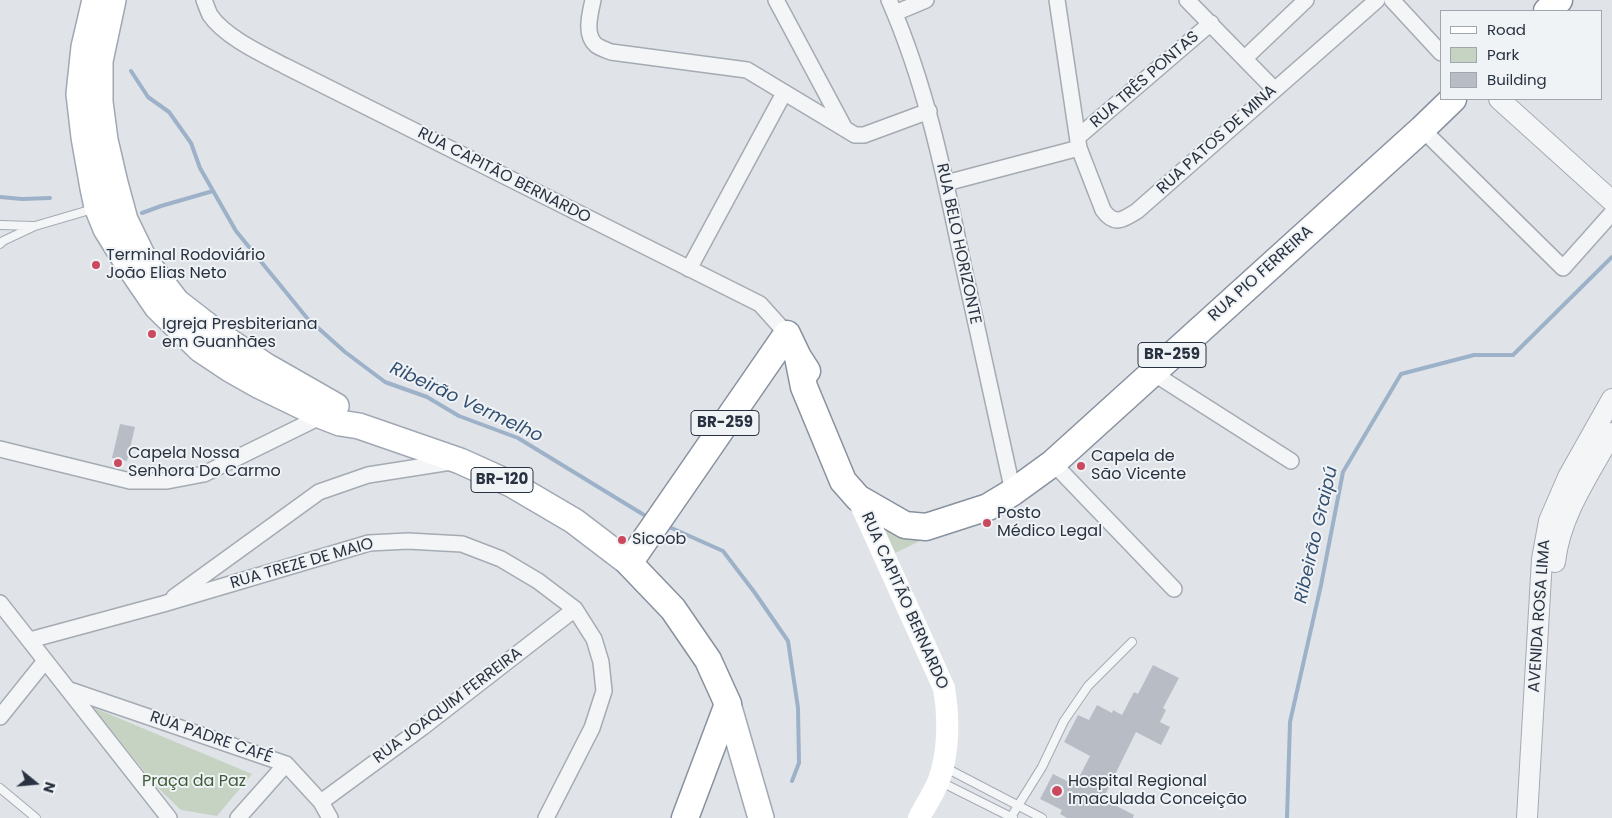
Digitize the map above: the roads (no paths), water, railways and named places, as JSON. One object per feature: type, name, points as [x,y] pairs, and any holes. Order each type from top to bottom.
[{"type":"highway","points":[[1547,10],[1559,0]]},
{"type":"highway","name":"RUA PIO FERREIRA","points":[[858,498],[905,524],[926,527],[988,507],[1013,492],[1053,463],[1451,100]]},
{"type":"highway","name":"RUA CAPITÃO BERNARDO","points":[[787,334],[798,357],[815,382],[854,471],[858,498]]},
{"type":"highway","name":"BR-259","points":[[629,563],[787,334]]},
{"type":"highway","name":"BR-120","points":[[629,563],[673,609],[708,660],[728,704]]},
{"type":"highway","points":[[685,818],[728,704]]},
{"type":"main road","points":[[95,0],[84,47],[79,94],[84,137],[107,206]]},
{"type":"main road","name":"BR-120","points":[[113,0],[100,61],[100,94],[107,206],[177,302],[217,333],[328,410],[347,414],[359,426],[460,461],[511,484],[574,521],[629,563]]},
{"type":"main road","name":"RUA CAPITÃO BERNARDO","points":[[858,498],[944,688],[948,709],[947,736],[941,774],[919,818]]},
{"type":"main road","name":"BR-120","points":[[728,704],[761,818]]},
{"type":"street","name":"RUA CAPITÃO BERNARDO","points":[[204,0],[210,14],[222,27],[246,45],[760,304],[787,334]]},
{"type":"street","points":[[593,0],[590,12],[589,34],[596,45],[611,52],[747,70],[855,134],[864,135],[929,111]]},
{"type":"street","points":[[776,0],[845,129]]},
{"type":"street","points":[[892,6],[926,0]]},
{"type":"street","points":[[946,183],[1078,143],[1057,0]]},
{"type":"street","points":[[1187,0],[1274,89]]},
{"type":"street","points":[[1245,58],[1306,0]]},
{"type":"street","name":"RUA PATOS DE MINA","points":[[1078,143],[1104,210],[1114,220],[1124,219],[1137,211],[1377,0]]},
{"type":"street","points":[[1392,0],[1440,52]]},
{"type":"street","name":"RUA BELO HORIZONTE","points":[[892,6],[915,64],[929,111],[1013,492]]},
{"type":"street","name":"RUA TRÊS PONTAS","points":[[1078,143],[1211,23]]},
{"type":"street","points":[[689,269],[784,93]]},
{"type":"street","points":[[1500,100],[1612,201]]},
{"type":"street","points":[[1422,128],[1563,268],[1612,213]]},
{"type":"street","points":[[1153,373],[1291,461]]},
{"type":"street","name":"AVENIDA ROSA LIMA","points":[[1527,818],[1542,559],[1549,521],[1568,477],[1612,399]]},
{"type":"street","points":[[0,449],[130,481],[167,481],[204,474],[328,410]]},
{"type":"street","name":"AVENIDA ROSA LIMA","points":[[1536,818],[1556,547],[1571,508],[1612,433]]},
{"type":"street","points":[[163,604],[319,492],[368,475],[460,461]]},
{"type":"street","points":[[1053,463],[1174,589]]},
{"type":"street","name":"RUA TREZE DE MAIO","points":[[30,640],[163,604],[369,543],[408,540],[462,544],[501,559],[538,581],[575,609],[594,639],[601,662],[604,690],[592,728],[546,818]]},
{"type":"street","points":[[0,603],[169,818]]},
{"type":"street","name":"RUA JOAQUIM FERREIRA","points":[[321,802],[423,727],[575,609]]},
{"type":"street","points":[[0,717],[45,661]]},
{"type":"street","name":"RUA PADRE CAFÉ","points":[[70,690],[286,764],[321,802],[330,818]]},
{"type":"street","points":[[238,818],[286,764]]},
{"type":"lane","points":[[0,244],[36,226],[107,206]]},
{"type":"lane","points":[[0,225],[36,226]]},
{"type":"lane","points":[[941,774],[1012,818],[1042,767],[1064,721],[1088,686],[1132,642]]},
{"type":"lane","points":[[941,774],[1042,818]]},
{"type":"lane","points":[[0,788],[36,818]]},
{"type":"waterway","name":"Ribeirão Vermelho","points":[[131,71],[148,97],[169,112],[191,143],[200,168],[236,231],[307,318],[345,352],[385,382],[427,397],[459,416],[518,438],[649,518]]},
{"type":"waterway","points":[[142,213],[213,191]]},
{"type":"waterway","points":[[0,197],[22,199],[50,198]]},
{"type":"waterway","name":"Ribeirão Graipú","points":[[1287,818],[1290,722],[1321,585],[1343,472],[1401,374],[1474,355],[1513,355],[1612,257]]},
{"type":"waterway","name":"Ribeirão Vermelho","points":[[667,526],[723,551],[788,641],[798,708],[799,763],[792,781]]},
{"type":"place","name":"Terminal Rodoviário João Elias Neto","points":[[96,265]]},
{"type":"place","name":"Igreja Presbiteriana em Guanhães","points":[[152,334]]},
{"type":"place","name":"Capela Nossa Senhora Do Carmo","points":[[118,463]]},
{"type":"place","name":"Capela de São Vicente","points":[[1081,466]]},
{"type":"place","name":"Posto Médico Legal","points":[[987,523]]},
{"type":"place","name":"Sicoob","points":[[622,540]]},
{"type":"place","name":"Hospital Regional Imaculada Conceição","points":[[1057,791]]},
{"type":"park label","name":"Praça da Paz","points":[[194,782]]}]
